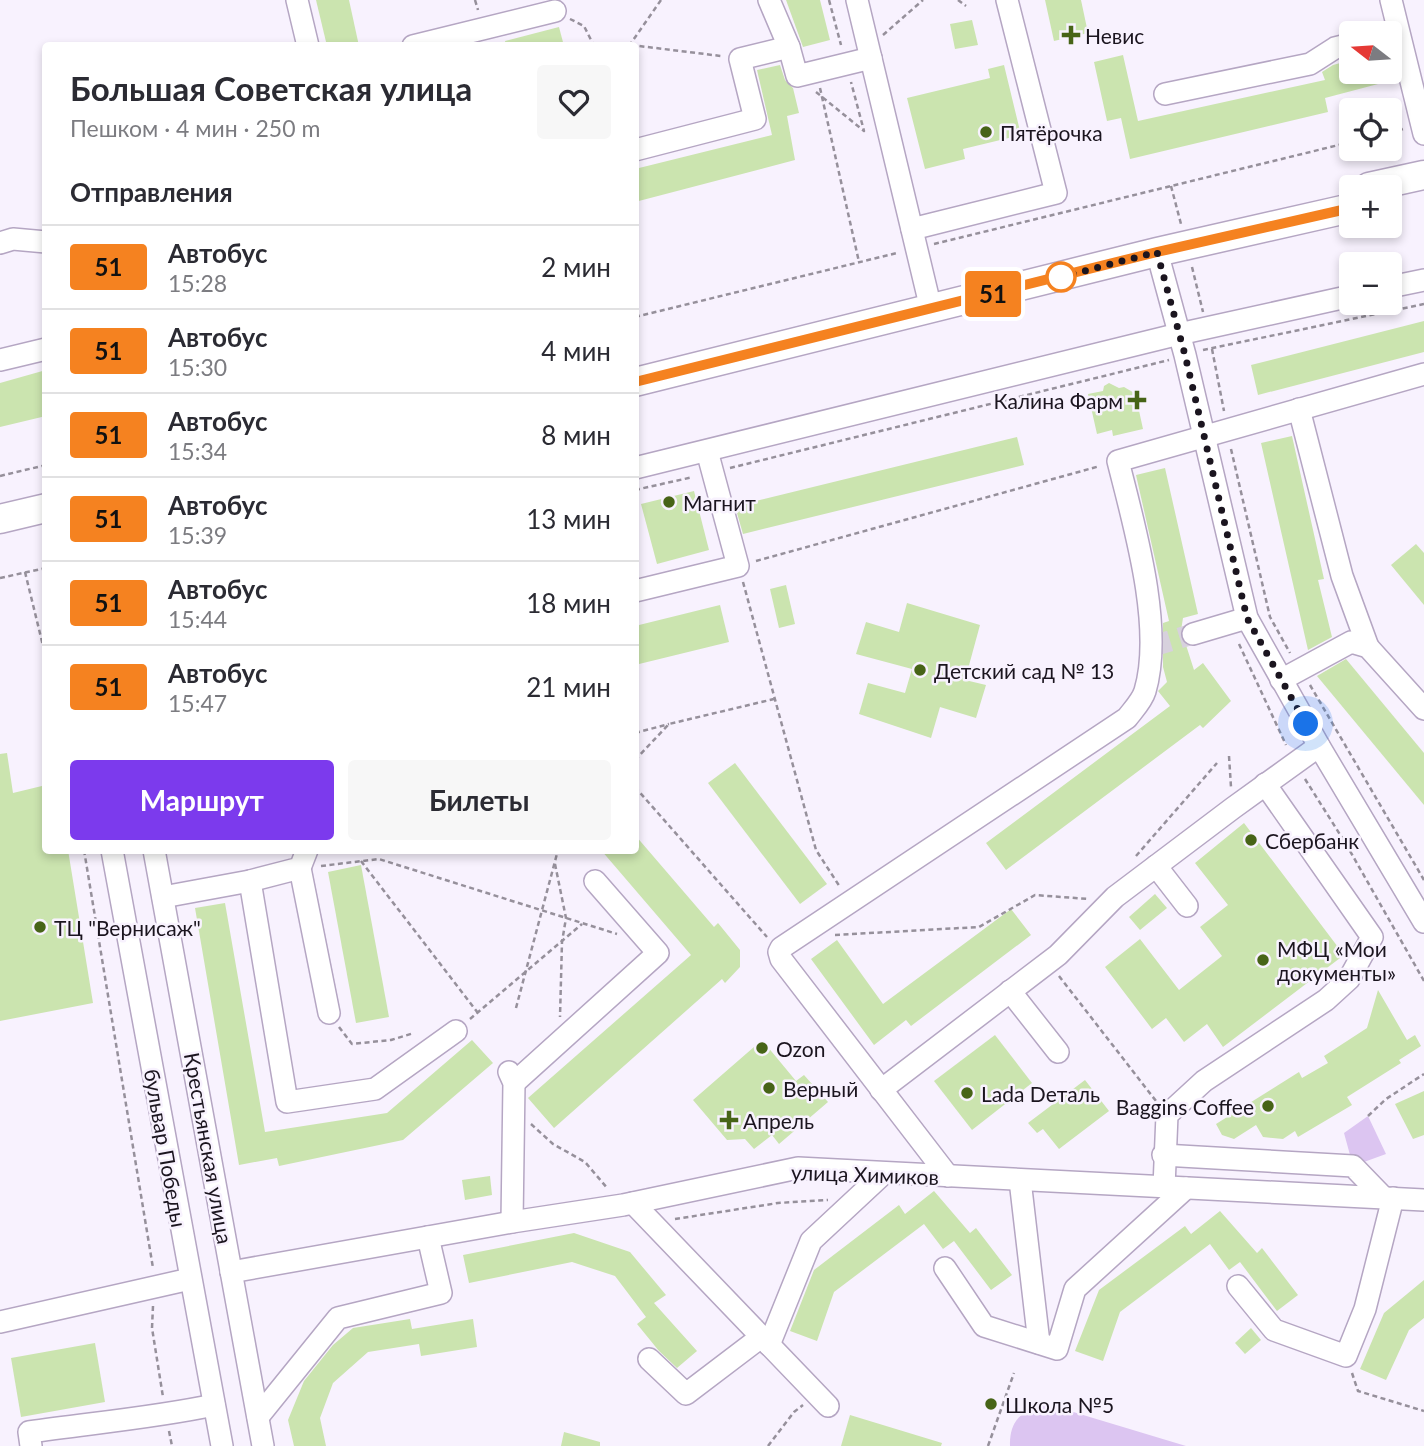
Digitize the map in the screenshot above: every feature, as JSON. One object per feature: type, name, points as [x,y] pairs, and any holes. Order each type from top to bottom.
[{"type":"main road","points":[[1402,179],[1424,174]]},
{"type":"main road","points":[[1402,196],[1424,191]]},
{"type":"main road","points":[[639,361],[1157,252],[1185,238],[1339,194]]},
{"type":"main road","points":[[639,381],[929,300],[1113,244],[1185,238],[1339,210]]},
{"type":"main road","points":[[0,519],[42,509]]},
{"type":"main road","points":[[0,535],[42,526]]},
{"type":"street","points":[[297,0],[308,42]]},
{"type":"street","points":[[769,0],[789,47],[797,76],[816,72],[874,50]]},
{"type":"street","points":[[857,0],[874,50],[929,300]]},
{"type":"street","points":[[914,239],[1056,193],[1007,0]]},
{"type":"street","points":[[1391,0],[1393,21]]},
{"type":"street","points":[[429,42],[555,11]]},
{"type":"street","points":[[639,149],[755,119],[740,59],[789,47]]},
{"type":"street","points":[[1165,94],[1310,64],[1339,47]]},
{"type":"street","points":[[1402,59],[1424,134]]},
{"type":"street","points":[[0,243],[13,239],[42,242]]},
{"type":"street","points":[[1157,252],[1185,355],[1247,618],[1319,746],[1424,922]]},
{"type":"street","points":[[1402,284],[1424,279]]},
{"type":"street","points":[[639,467],[1179,334],[1209,338],[1339,300]]},
{"type":"street","points":[[0,360],[42,350]]},
{"type":"street","points":[[948,1176],[781,959],[779,952],[849,902],[1127,718],[1144,695],[1151,664],[1149,604],[1140,551],[1118,461],[1424,374]]},
{"type":"street","points":[[1299,409],[1342,576],[1368,647],[1424,709]]},
{"type":"street","points":[[639,590],[738,566],[708,451]]},
{"type":"street","points":[[1193,634],[1247,618]]},
{"type":"street","points":[[1281,680],[1351,642],[1368,647]]},
{"type":"street","points":[[881,1090],[1049,962],[1115,897],[1319,746]]},
{"type":"street","points":[[1164,1187],[1167,1115],[1204,1081],[1326,1000],[1349,979],[1372,937],[1265,784]]},
{"type":"street","name":"бульвар Победы","points":[[113,854],[222,1446]]},
{"type":"street","name":"Крестьянская улица","points":[[155,854],[263,1446]]},
{"type":"street","points":[[163,897],[250,881],[304,859],[329,1013]]},
{"type":"street","points":[[1156,866],[1187,906]]},
{"type":"street","points":[[250,881],[288,1102],[375,1089],[459,1028]]},
{"type":"street","points":[[512,1222],[511,1078],[559,1043],[658,953],[595,881]]},
{"type":"street","points":[[1010,991],[1058,1052]]},
{"type":"street","points":[[1164,1155],[1353,1166],[1389,1198],[1365,1309],[1346,1356],[1274,1330],[1238,1286]]},
{"type":"street","name":"улица Химиков","points":[[231,1272],[628,1204],[797,1168],[1424,1200]]},
{"type":"street","points":[[649,1359],[686,1394],[765,1341],[811,1241],[884,1173]]},
{"type":"street","points":[[1020,1180],[1039,1343]]},
{"type":"street","points":[[946,1268],[984,1326],[1057,1349],[1074,1289],[1185,1188]]},
{"type":"street","points":[[628,1204],[652,1223],[822,1400]]},
{"type":"street","points":[[258,1417],[338,1318],[441,1293],[428,1237]]},
{"type":"street","points":[[0,1322],[190,1279]]},
{"type":"street","points":[[31,1446],[29,1432],[166,1415],[214,1405]]},
{"type":"path","points":[[632,42],[661,0]]},
{"type":"path","points":[[874,50],[923,0]]},
{"type":"path","points":[[958,0],[966,6]]},
{"type":"path","points":[[555,11],[584,26],[592,42]]},
{"type":"path","points":[[639,46],[740,59]]},
{"type":"path","points":[[816,72],[859,262]]},
{"type":"path","points":[[639,316],[859,262],[914,239],[1171,186],[1339,145]]},
{"type":"path","points":[[1171,186],[1209,338],[1270,617],[1424,880]]},
{"type":"path","points":[[639,489],[1185,355],[1209,338],[1424,304]]},
{"type":"path","points":[[849,902],[816,850],[738,566],[1118,461]]},
{"type":"path","points":[[0,475],[42,466]]},
{"type":"path","points":[[0,578],[42,569]]},
{"type":"path","points":[[25,572],[42,642]]},
{"type":"path","points":[[639,732],[775,698]]},
{"type":"path","points":[[639,756],[669,724]]},
{"type":"path","points":[[1229,756],[1233,808]]},
{"type":"path","points":[[1131,861],[1217,763]]},
{"type":"path","points":[[639,792],[779,952]]},
{"type":"path","points":[[85,854],[151,1245],[155,1287],[152,1328],[172,1446]]},
{"type":"path","points":[[516,1008],[557,854]]},
{"type":"path","points":[[304,859],[379,859],[617,934]]},
{"type":"path","points":[[361,861],[478,1013]]},
{"type":"path","points":[[555,864],[565,918],[559,1043]]},
{"type":"path","points":[[836,935],[979,927],[1035,895],[1096,899]]},
{"type":"path","points":[[459,1028],[583,923]]},
{"type":"path","points":[[1049,962],[1167,1115]]},
{"type":"path","points":[[329,1013],[352,1044],[391,1040],[414,1033]]},
{"type":"path","points":[[1368,1116],[1385,1099],[1424,1074]]},
{"type":"path","points":[[524,1117],[553,1144],[585,1162],[628,1204]]},
{"type":"path","points":[[652,1223],[778,1203],[856,1199]]},
{"type":"path","points":[[1346,1356],[1358,1391],[1424,1411]]},
{"type":"path","points":[[988,1446],[1014,1373]]},
{"type":"path","points":[[768,1446],[794,1412],[822,1400]]},
{"type":"shaded area","points":[[1368,1116],[1386,1154],[1353,1166],[1344,1133]]},
{"type":"shaded area","points":[[1050,1405],[1186,1446],[1010,1446],[1012,1428],[1020,1416]]},
{"type":"building","points":[[316,0],[349,0],[358,42],[326,42]]},
{"type":"building","points":[[786,0],[820,0],[830,40],[803,47]]},
{"type":"building","points":[[1045,0],[1081,0],[1088,33],[1054,41]]},
{"type":"building","points":[[972,20],[978,45],[955,49],[950,24]]},
{"type":"building","points":[[559,27],[563,42],[505,42]]},
{"type":"building","points":[[1123,55],[1138,121],[1325,80],[1322,72],[1339,63],[1339,84],[1378,84],[1325,98],[1328,112],[1130,159],[1121,118],[1107,121],[1094,62]]},
{"type":"building","points":[[780,65],[785,80],[793,88],[799,113],[787,116],[795,160],[639,201],[639,168],[772,135],[757,70]]},
{"type":"building","points":[[1004,65],[1021,135],[963,149],[965,159],[925,169],[907,98],[990,78],[988,69]]},
{"type":"building","points":[[1424,321],[1424,352],[1258,395],[1251,365]]},
{"type":"building","points":[[42,371],[42,417],[0,427],[0,383]]},
{"type":"building","points":[[1109,383],[1119,388],[1124,387],[1143,398],[1138,406],[1143,429],[1113,436],[1112,430],[1097,434],[1088,394],[1103,391],[1104,386]]},
{"type":"building","points":[[1292,436],[1324,579],[1318,580],[1332,637],[1308,650],[1261,443]]},
{"type":"building","points":[[1017,437],[1024,465],[743,534],[735,506]]},
{"type":"building","points":[[1165,468],[1198,614],[1183,618],[1180,637],[1186,645],[1194,670],[1203,663],[1231,701],[1203,728],[1200,725],[1006,870],[986,843],[1170,706],[1158,691],[1167,682],[1163,667],[1163,623],[1169,621],[1136,475]]},
{"type":"building","points":[[694,491],[709,550],[657,564],[641,504]]},
{"type":"building","points":[[1416,544],[1424,553],[1424,605],[1391,565]]},
{"type":"building","points":[[786,585],[795,624],[779,628],[770,589]]},
{"type":"building","name":"Детский сад № 13","points":[[907,603],[980,625],[965,680],[986,685],[976,718],[940,707],[931,738],[859,714],[868,683],[905,693],[912,669],[856,654],[866,622],[899,632]]},
{"type":"building","points":[[720,605],[729,642],[639,664],[639,625]]},
{"type":"building","points":[[1346,659],[1424,753],[1424,805],[1317,676]]},
{"type":"building","name":"ТЦ \"Вернисаж\"","points":[[7,753],[13,793],[42,786],[42,854],[69,854],[93,1003],[0,1021],[0,754]]},
{"type":"building","points":[[735,763],[827,884],[800,904],[708,783]]},
{"type":"building","points":[[1244,823],[1344,955],[1223,1047],[1207,1024],[1184,1042],[1166,1018],[1152,1029],[1105,967],[1140,939],[1179,990],[1222,956],[1200,927],[1228,905],[1195,863]]},
{"type":"building","points":[[639,840],[714,927],[718,923],[740,950],[740,967],[725,983],[722,979],[554,1128],[528,1098],[691,955],[604,854],[639,854]]},
{"type":"building","points":[[361,865],[389,1017],[356,1023],[328,872]]},
{"type":"building","points":[[1155,894],[1167,908],[1140,930],[1129,917]]},
{"type":"building","points":[[225,903],[265,1132],[387,1113],[472,1040],[493,1063],[403,1140],[279,1166],[277,1158],[239,1165],[195,908]]},
{"type":"building","points":[[1011,909],[1031,935],[911,1026],[906,1020],[874,1045],[811,959],[837,940],[883,1004]]},
{"type":"building","points":[[1378,990],[1407,1040],[1415,1035],[1421,1046],[1399,1060],[1401,1063],[1347,1097],[1352,1105],[1298,1137],[1295,1131],[1283,1139],[1263,1137],[1256,1125],[1234,1139],[1222,1135],[1216,1124],[1299,1072],[1302,1078],[1328,1063],[1324,1056],[1367,1028]]},
{"type":"building","points":[[995,1035],[1032,1083],[972,1130],[934,1081]]},
{"type":"building","points":[[762,1040],[796,1081],[804,1075],[828,1102],[779,1144],[772,1135],[754,1149],[745,1139],[727,1140],[693,1100]]},
{"type":"building","points":[[1085,1080],[1109,1111],[1059,1149],[1043,1129],[1037,1133],[1028,1123]]},
{"type":"building","points":[[1424,1091],[1424,1135],[1413,1139],[1395,1104]]},
{"type":"building","points":[[490,1176],[492,1195],[465,1200],[462,1180]]},
{"type":"building","points":[[934,1191],[970,1233],[976,1228],[1012,1275],[991,1290],[954,1241],[943,1249],[924,1224],[834,1292],[817,1341],[790,1331],[814,1270],[899,1205],[905,1214]]},
{"type":"building","points":[[1220,1211],[1257,1253],[1262,1248],[1298,1295],[1277,1311],[1240,1262],[1229,1270],[1210,1244],[1120,1312],[1103,1361],[1075,1351],[1099,1290],[1185,1226],[1191,1234]]},
{"type":"building","points":[[574,1233],[630,1252],[666,1295],[654,1303],[697,1351],[677,1368],[637,1324],[646,1317],[615,1276],[572,1262],[469,1283],[463,1255]]},
{"type":"building","points":[[1424,1280],[1424,1318],[1409,1330],[1386,1380],[1360,1369],[1384,1313]]},
{"type":"building","points":[[410,1319],[412,1329],[473,1319],[477,1347],[421,1356],[419,1344],[368,1352],[333,1383],[320,1418],[326,1446],[294,1446],[288,1420],[304,1381],[333,1345],[353,1328]]},
{"type":"building","points":[[1251,1328],[1261,1340],[1245,1354],[1235,1343]]},
{"type":"building","points":[[95,1343],[105,1402],[21,1417],[11,1358]]},
{"type":"building","points":[[850,1415],[942,1443],[941,1446],[841,1446]]},
{"type":"building","points":[[564,1432],[600,1442],[600,1446],[561,1446]]},
{"type":"tunnel","points":[[1150,647],[1193,634]]},
{"type":"bus line","name":"51","points":[[639,381],[1157,252],[1339,211]]},
{"type":"place","name":"Невис","points":[[1071,35]]},
{"type":"place","name":"Пятёрочка","points":[[986,132]]},
{"type":"place","name":"Калина Фарм","points":[[1137,400]]},
{"type":"place","name":"Магнит","points":[[669,502]]},
{"type":"place","name":"Детский сад № 13","points":[[920,670]]},
{"type":"place","name":"Сбербанк","points":[[1251,840]]},
{"type":"place","name":"ТЦ \"Вернисаж\"","points":[[40,927]]},
{"type":"place","name":"МФЦ «Мои документы»","points":[[1263,960]]},
{"type":"place","name":"Ozon","points":[[762,1048]]},
{"type":"place","name":"Верный","points":[[769,1088]]},
{"type":"place","name":"Lada Dеталь","points":[[967,1093]]},
{"type":"place","name":"Baggins Coffee","points":[[1268,1106]]},
{"type":"place","name":"Апрель","points":[[729,1120]]},
{"type":"place","name":"Школа №5","points":[[991,1404]]},
{"type":"route","points":[[1061,277],[1157,252],[1185,355],[1247,618],[1306,724]]}]
